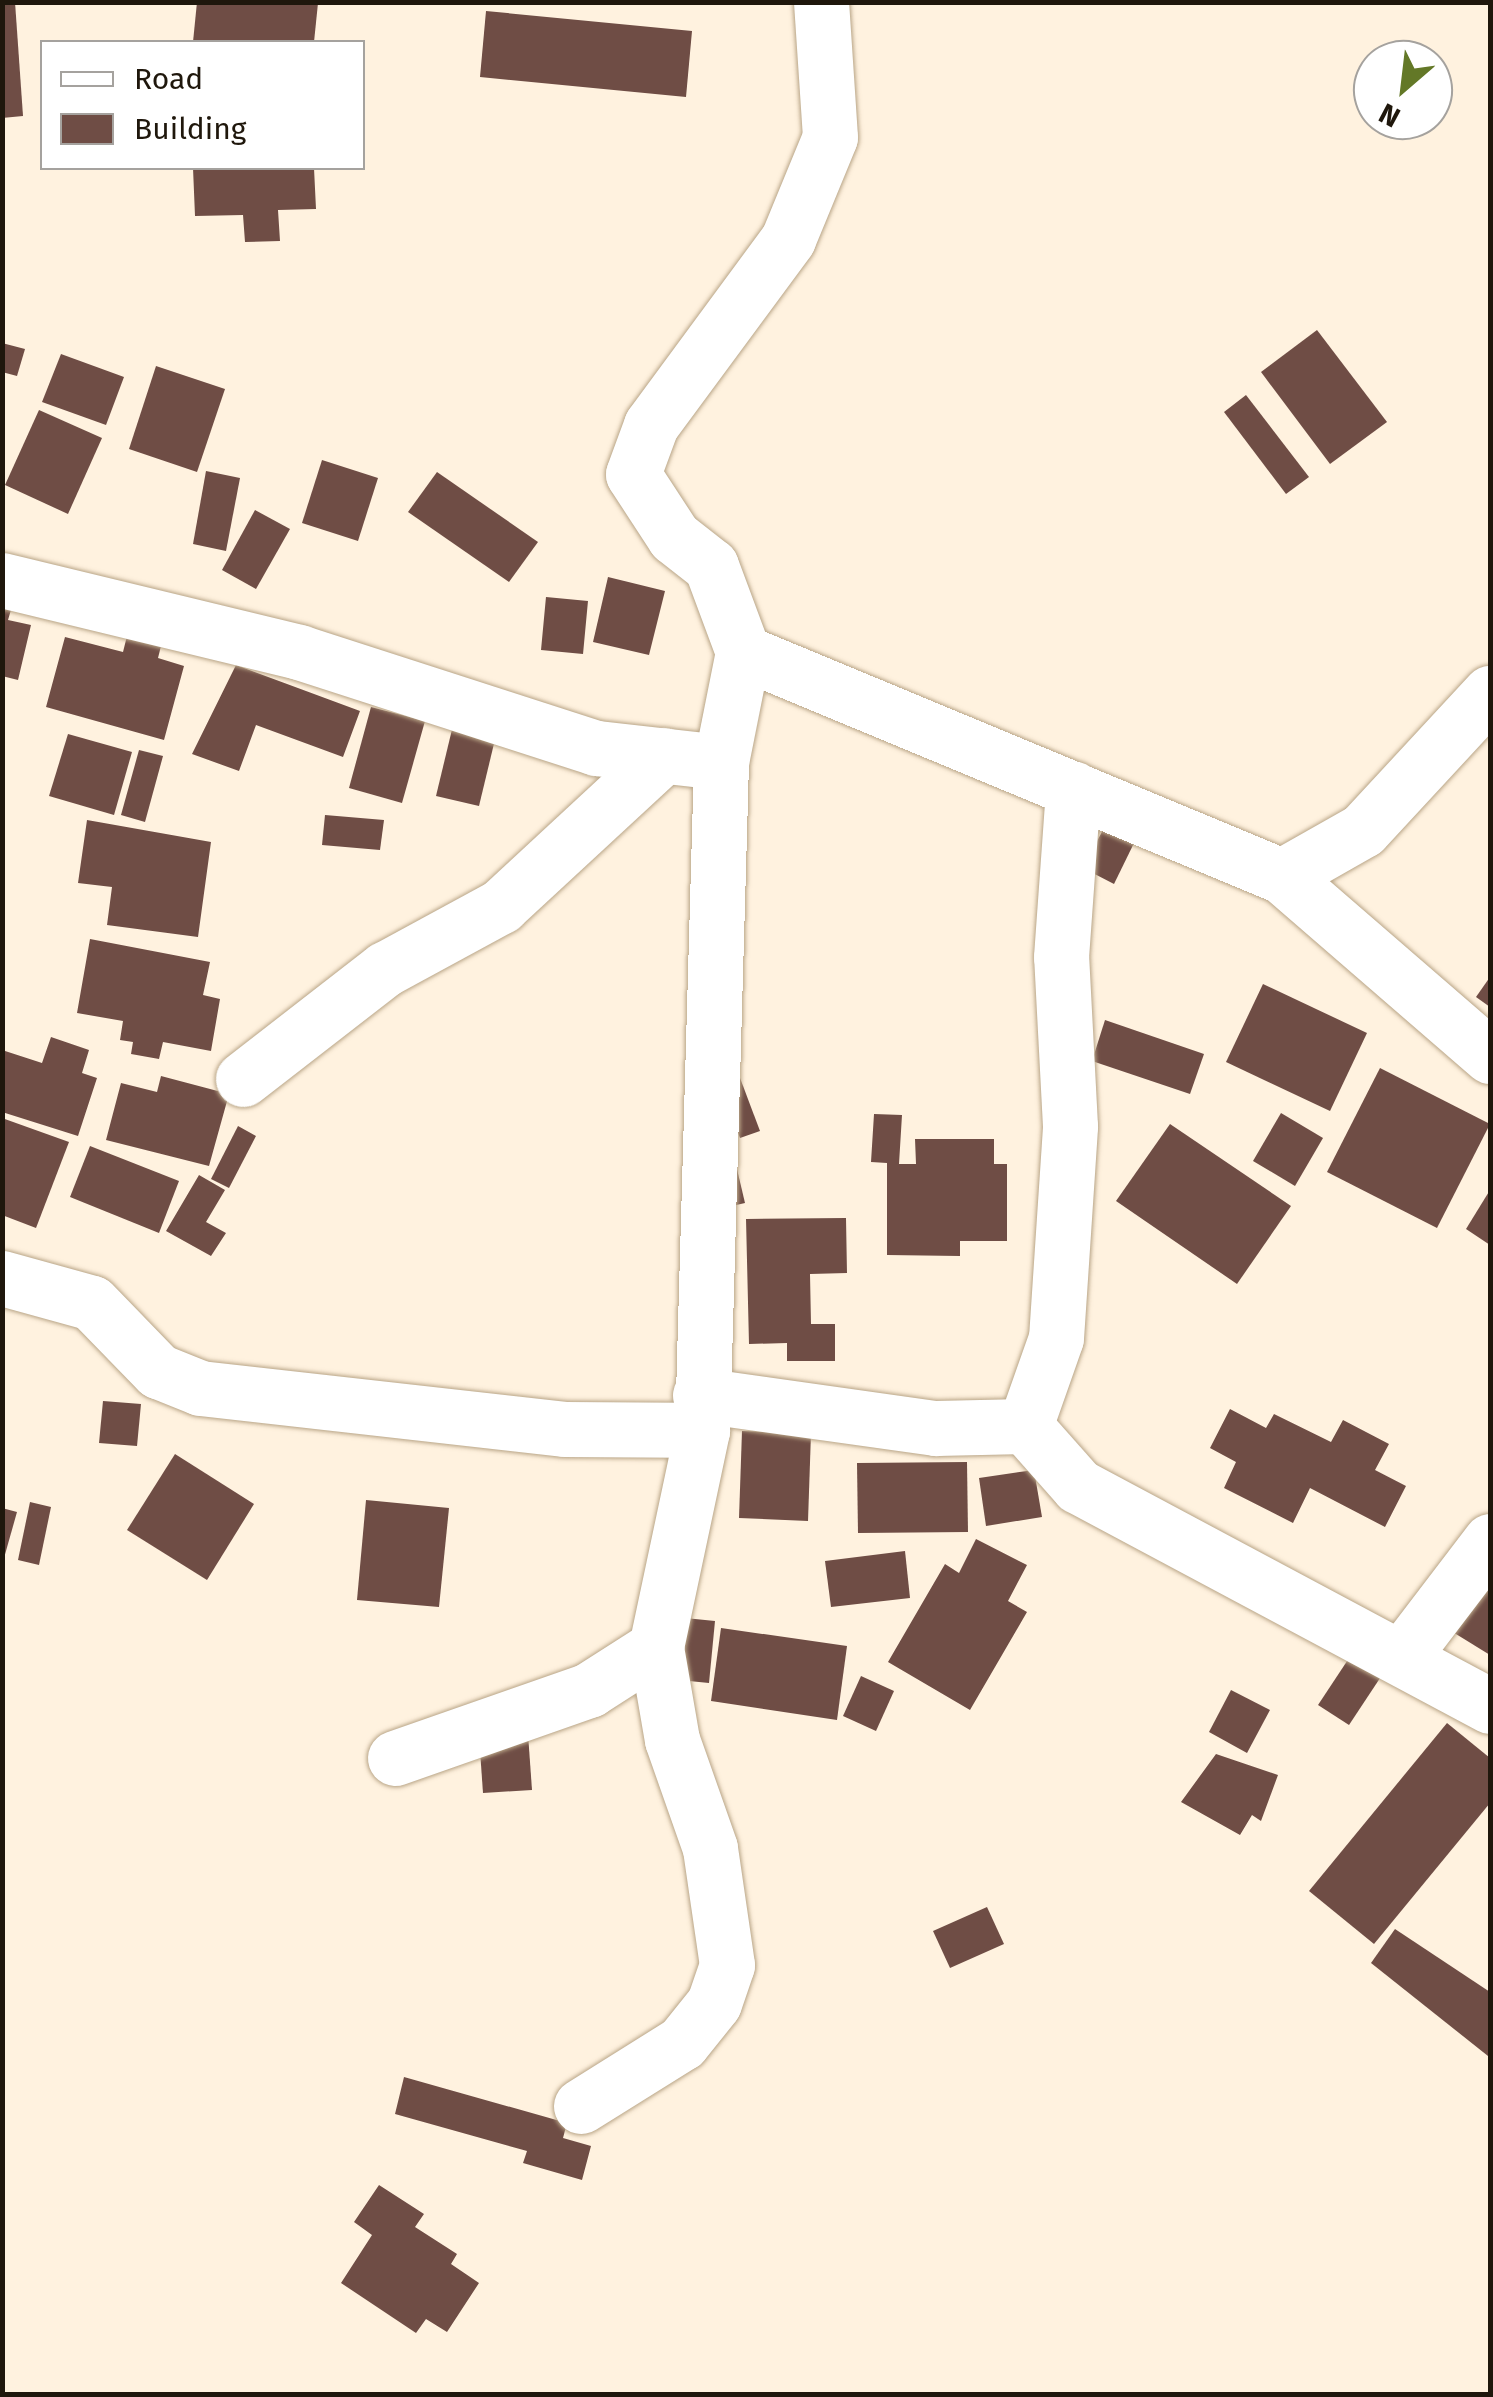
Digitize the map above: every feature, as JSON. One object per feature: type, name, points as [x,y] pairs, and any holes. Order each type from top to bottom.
[{"type":"street","points":[[581,2106],[682,2043],[714,2003],[726,1965],[710,1848],[672,1740],[656,1647],[701,1413],[721,762],[742,652],[711,566],[674,537],[633,474],[651,425],[788,239],[830,136],[821,2]]},
{"type":"street","points":[[2,580],[299,652],[596,748],[721,762]]},
{"type":"street","points":[[742,652],[1282,876],[1490,1056]]},
{"type":"street","points":[[1282,876],[1364,830],[1490,693]]},
{"type":"street","points":[[243,1078],[385,970],[501,906],[664,756]]},
{"type":"street","points":[[1025,1426],[1056,1338],[1070,1126],[1061,956],[1073,788]]},
{"type":"street","points":[[2,1278],[92,1304],[158,1371],[200,1388],[564,1429],[701,1413],[936,1428],[1025,1426],[1078,1486],[1404,1654],[1490,1706]]},
{"type":"street","points":[[1404,1654],[1490,1541]]},
{"type":"street","points":[[395,1758],[589,1690],[656,1647]]},
{"type":"building","points":[[2,2],[15,2],[23,116],[2,118]]},
{"type":"building","points":[[197,2],[318,3],[314,40],[193,40]]},
{"type":"building","points":[[486,11],[692,31],[686,97],[480,77]]},
{"type":"building","points":[[193,170],[314,170],[316,209],[278,210],[280,241],[245,242],[243,215],[195,216]]},
{"type":"building","points":[[1317,330],[1387,422],[1330,464],[1261,372]]},
{"type":"building","points":[[2,343],[25,349],[17,376],[2,372]]},
{"type":"building","points":[[61,354],[124,377],[106,425],[42,402]]},
{"type":"building","points":[[156,366],[225,389],[197,472],[129,449]]},
{"type":"building","points":[[1246,395],[1309,477],[1286,494],[1224,412]]},
{"type":"building","points":[[39,410],[102,438],[68,514],[5,485]]},
{"type":"building","points":[[322,460],[378,478],[358,541],[302,523]]},
{"type":"building","points":[[206,471],[240,478],[226,551],[193,544]]},
{"type":"building","points":[[437,472],[538,542],[509,582],[408,512]]},
{"type":"building","points":[[255,510],[290,529],[256,589],[222,570]]},
{"type":"building","points":[[608,577],[665,591],[649,655],[593,642]]},
{"type":"building","points":[[546,597],[588,601],[583,654],[541,650]]},
{"type":"building","points":[[2,600],[13,603],[8,620],[31,625],[18,680],[2,676]]},
{"type":"building","points":[[128,632],[162,642],[158,658],[184,666],[164,740],[46,707],[65,637],[123,652]]},
{"type":"building","points":[[236,665],[360,711],[343,757],[256,725],[239,771],[192,754]]},
{"type":"building","points":[[371,707],[425,721],[402,803],[349,788]]},
{"type":"building","points":[[455,717],[498,727],[479,806],[436,796]]},
{"type":"building","points":[[68,734],[132,752],[114,815],[49,796]]},
{"type":"building","points":[[139,750],[163,756],[145,822],[121,815]]},
{"type":"building","points":[[325,815],[384,820],[380,850],[322,845]]},
{"type":"building","points":[[87,820],[211,842],[198,937],[107,925],[112,887],[78,883]]},
{"type":"building","points":[[1106,824],[1136,839],[1114,884],[1083,868]]},
{"type":"building","points":[[90,939],[210,962],[203,995],[220,999],[211,1051],[163,1042],[159,1059],[131,1054],[133,1042],[120,1040],[123,1021],[77,1013]]},
{"type":"building","points":[[1490,977],[1490,1007],[1476,997]]},
{"type":"building","points":[[1263,984],[1367,1033],[1330,1111],[1226,1062]]},
{"type":"building","points":[[1105,1020],[1204,1054],[1190,1094],[1092,1061]]},
{"type":"building","points":[[51,1037],[89,1050],[82,1073],[97,1078],[78,1136],[2,1112],[2,1050],[42,1063]]},
{"type":"building","points":[[1380,1068],[1490,1124],[1437,1228],[1327,1172]]},
{"type":"building","points":[[737,1070],[760,1131],[740,1138],[718,1078]]},
{"type":"building","points":[[161,1076],[229,1094],[209,1166],[106,1140],[121,1083],[157,1092]]},
{"type":"building","points":[[1281,1113],[1323,1138],[1295,1186],[1253,1161]]},
{"type":"building","points":[[874,1114],[902,1115],[899,1164],[916,1164],[915,1139],[994,1139],[994,1164],[1007,1164],[1007,1241],[960,1241],[960,1256],[887,1255],[887,1163],[871,1162]]},
{"type":"building","points":[[2,1118],[69,1142],[36,1228],[2,1215]]},
{"type":"building","points":[[1170,1124],[1291,1206],[1237,1284],[1116,1201]]},
{"type":"building","points":[[238,1126],[256,1136],[229,1188],[211,1179]]},
{"type":"building","points":[[90,1146],[179,1181],[159,1233],[70,1197]]},
{"type":"building","points":[[736,1165],[745,1203],[723,1208]]},
{"type":"building","points":[[199,1175],[225,1190],[206,1222],[226,1233],[211,1256],[166,1231]]},
{"type":"building","points":[[1490,1190],[1490,1245],[1466,1229]]},
{"type":"building","points":[[846,1218],[847,1273],[810,1274],[811,1324],[835,1324],[835,1361],[787,1361],[787,1343],[749,1344],[746,1219]]},
{"type":"building","points":[[103,1401],[141,1404],[137,1446],[99,1443]]},
{"type":"building","points":[[1230,1409],[1266,1428],[1274,1414],[1331,1442],[1343,1420],[1389,1444],[1375,1470],[1406,1486],[1385,1527],[1310,1488],[1293,1523],[1224,1488],[1236,1462],[1210,1448]]},
{"type":"building","points":[[742,1431],[811,1433],[808,1521],[739,1518]]},
{"type":"building","points":[[175,1454],[254,1504],[207,1580],[127,1530]]},
{"type":"building","points":[[967,1462],[968,1532],[858,1533],[857,1463]]},
{"type":"building","points":[[1034,1470],[1042,1517],[986,1526],[979,1478]]},
{"type":"building","points":[[366,1500],[449,1508],[439,1607],[357,1600]]},
{"type":"building","points":[[30,1502],[51,1507],[39,1565],[18,1560]]},
{"type":"building","points":[[2,1508],[17,1512],[4,1558],[2,1558]]},
{"type":"building","points":[[976,1539],[1027,1565],[1008,1601],[1027,1612],[970,1710],[888,1662],[945,1564],[959,1573]]},
{"type":"building","points":[[905,1551],[910,1598],[831,1607],[825,1561]]},
{"type":"building","points":[[1490,1562],[1490,1655],[1430,1618]]},
{"type":"building","points":[[675,1617],[715,1621],[709,1683],[669,1679]]},
{"type":"building","points":[[721,1628],[847,1646],[837,1720],[711,1701]]},
{"type":"building","points":[[1361,1640],[1392,1660],[1349,1725],[1318,1705]]},
{"type":"building","points":[[861,1676],[894,1691],[876,1731],[843,1716]]},
{"type":"building","points":[[1231,1690],[1270,1710],[1247,1753],[1209,1732]]},
{"type":"building","points":[[1447,1723],[1490,1758],[1490,1803],[1374,1944],[1309,1891]]},
{"type":"building","points":[[528,1734],[532,1790],[483,1793],[479,1736]]},
{"type":"building","points":[[1216,1754],[1278,1775],[1261,1821],[1252,1815],[1240,1835],[1181,1802]]},
{"type":"building","points":[[987,1907],[1004,1944],[950,1968],[933,1931]]},
{"type":"building","points":[[1395,1929],[1490,1992],[1488,2056],[1371,1963]]},
{"type":"building","points":[[404,2077],[567,2123],[563,2138],[591,2146],[582,2180],[523,2163],[527,2151],[395,2114]]},
{"type":"building","points":[[379,2185],[424,2214],[415,2227],[457,2254],[451,2264],[479,2283],[447,2332],[426,2319],[416,2333],[341,2283],[372,2235],[354,2222]]}]
